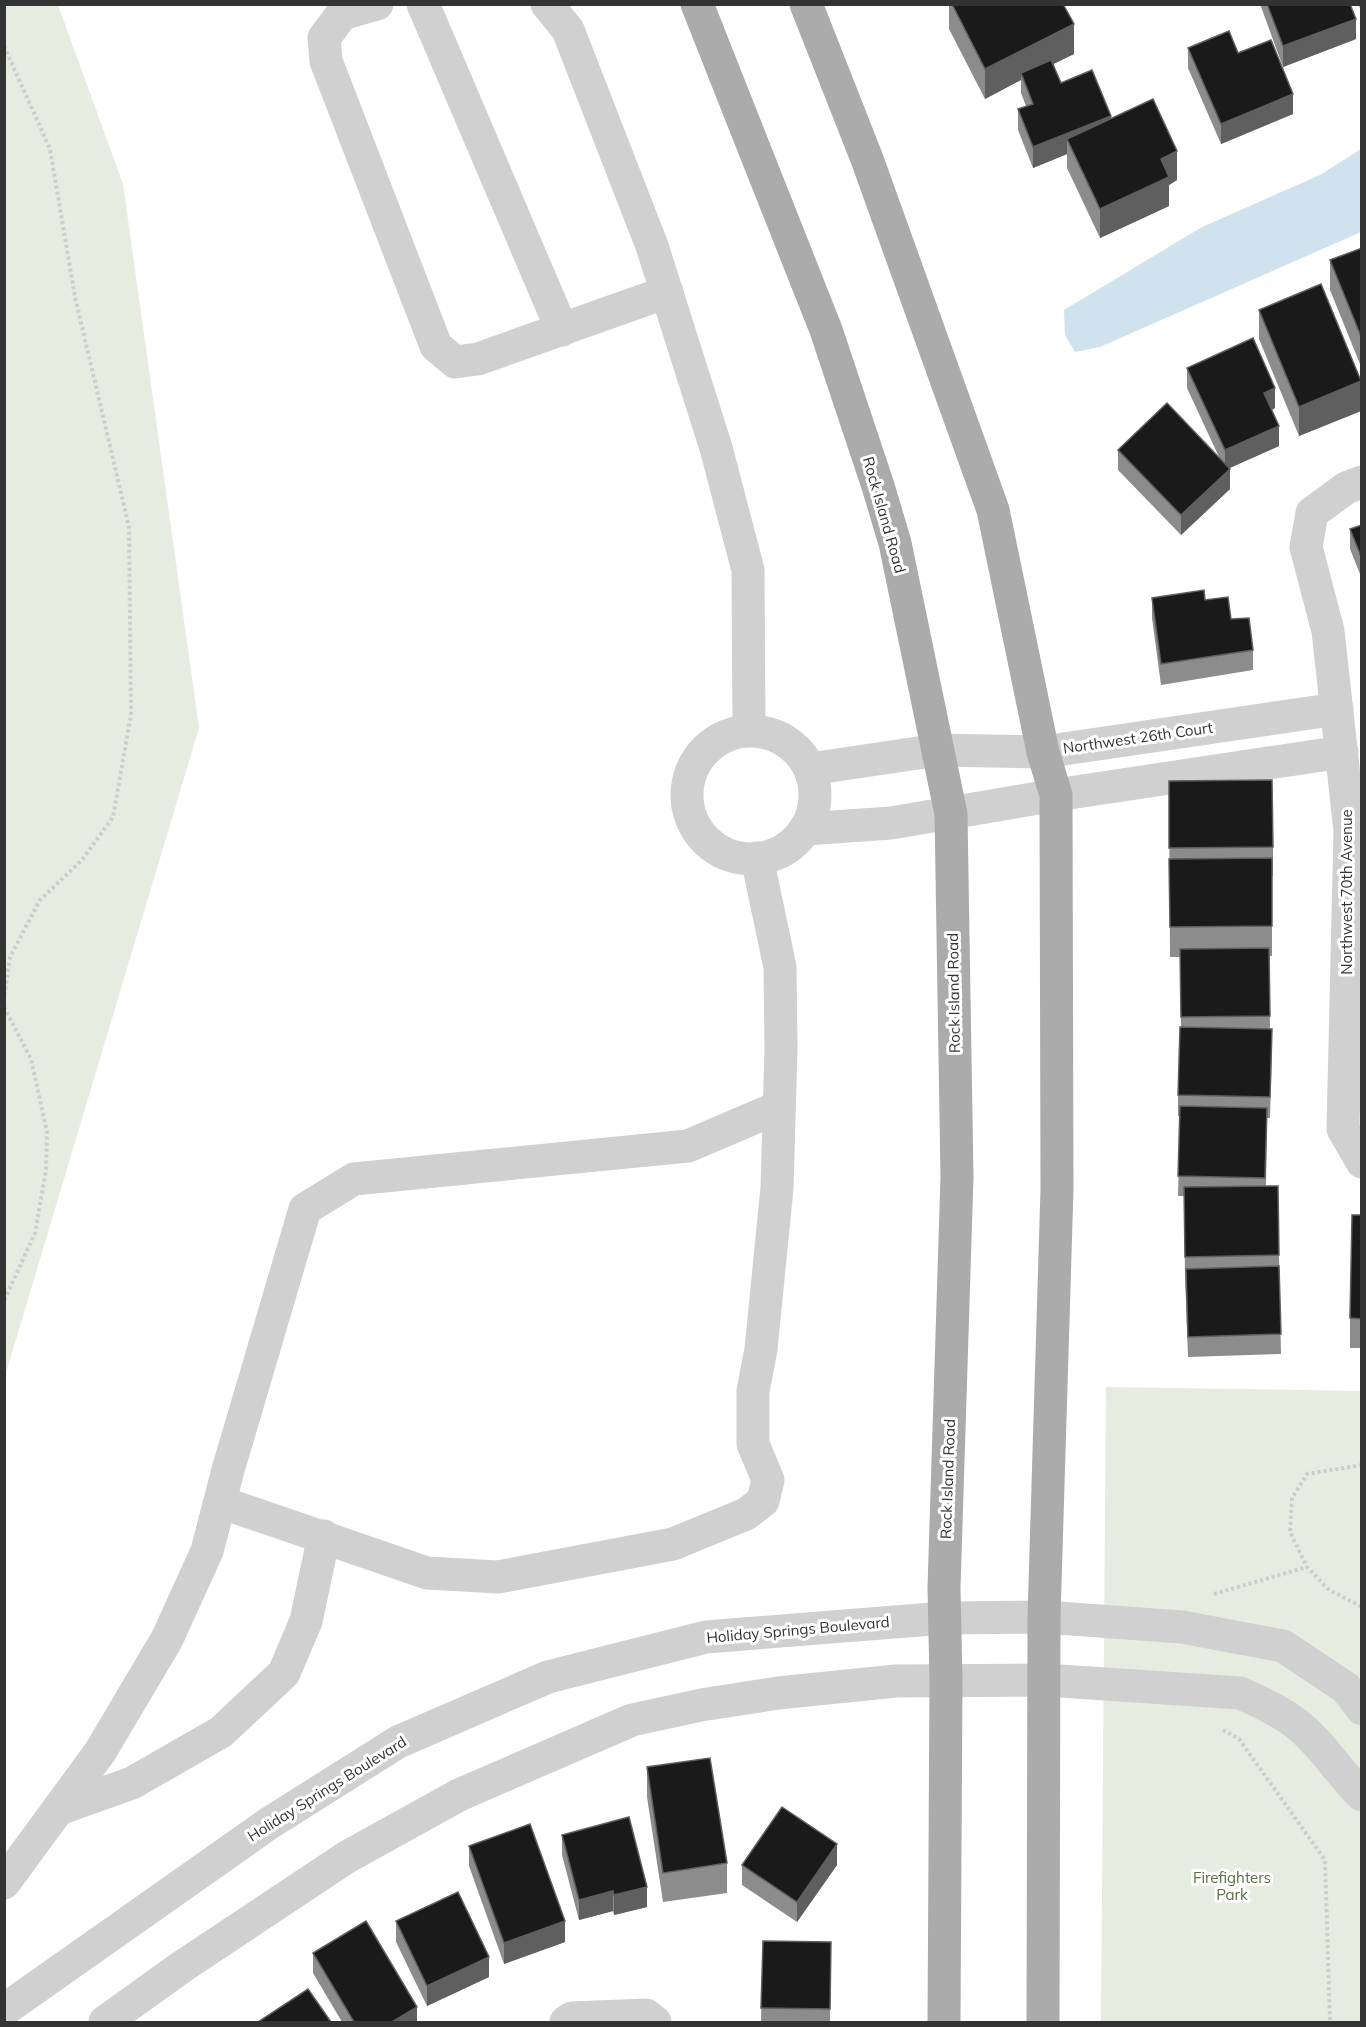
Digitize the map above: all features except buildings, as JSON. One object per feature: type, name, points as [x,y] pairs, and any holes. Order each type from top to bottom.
[{"type":"main road","name":"Rock Island Road","points":[[697,4],[826,330],[878,486],[895,543],[951,814],[957,1177],[945,1618],[944,2022]]},
{"type":"main road","points":[[806,4],[867,159],[993,510],[1043,752],[1056,795],[1057,1189],[1044,1617],[1043,2022]]},
{"type":"street","points":[[376,4],[342,14],[324,38],[326,61],[436,346],[455,362],[478,359],[667,292]]},
{"type":"street","points":[[423,4],[562,330]]},
{"type":"street","points":[[547,4],[568,30],[652,246],[716,448],[748,570],[749,730]]},
{"type":"street","name":"Northwest 70th Avenue","points":[[1362,482],[1346,488],[1312,513],[1305,547],[1328,631],[1350,831],[1343,1129],[1362,1162]]},
{"type":"street","name":"Northwest 26th Court","points":[[810,769],[938,750],[1043,752],[1337,708]]},
{"type":"street","points":[[749,730],[768,733],[785,741],[800,753],[810,769],[815,790],[813,810],[805,830],[792,844],[775,854],[757,858],[731,856],[709,844],[693,824],[686,799],[690,774],[703,752],[724,736],[749,730]]},
{"type":"street","points":[[805,830],[891,823],[1056,795],[1342,752]]},
{"type":"street","points":[[220,1502],[427,1573],[498,1577],[673,1544],[746,1514],[763,1501],[768,1480],[753,1444],[753,1391],[761,1349],[777,1188],[780,967],[757,858]]},
{"type":"street","points":[[4,1883],[100,1752],[168,1639],[207,1551],[305,1209],[354,1179],[688,1146],[779,1107]]},
{"type":"street","points":[[59,1809],[132,1784],[221,1732],[284,1673],[306,1621],[324,1536]]},
{"type":"street","name":"Holiday Springs Boulevard","points":[[4,2010],[268,1824],[398,1742],[548,1677],[706,1637],[945,1618],[1044,1617],[1182,1627],[1283,1646],[1346,1688],[1362,1709]]},
{"type":"street","points":[[105,2022],[183,1966],[347,1857],[459,1795],[632,1720],[700,1705],[778,1693],[896,1681],[1044,1680],[1240,1693],[1267,1704],[1311,1737],[1344,1778],[1362,1795]]},
{"type":"street","points":[[566,2022],[572,2018],[651,2019]]},
{"type":"path","points":[[4,46],[50,149],[75,297],[129,527],[131,715],[113,817],[82,860],[40,900],[10,957],[4,997]]},
{"type":"path","points":[[4,1007],[31,1059],[47,1132],[46,1170],[35,1233],[4,1301]]},
{"type":"path","points":[[1362,1465],[1307,1474],[1292,1498],[1290,1532],[1307,1567],[1328,1588],[1362,1607]]},
{"type":"path","points":[[1205,1596],[1307,1567]]},
{"type":"path","points":[[1218,1727],[1239,1739],[1325,1860],[1330,2022]]},
{"type":"green space","points":[[4,5],[58,5],[123,184],[199,728],[5,1376]]},
{"type":"green space","name":"Firefighters Park","points":[[1106,1387],[1361,1391],[1361,2022],[1101,2022]]},
{"type":"water","points":[[1361,149],[1361,232],[1100,347],[1075,352],[1065,335],[1064,310],[1202,227],[1320,175]]}]
